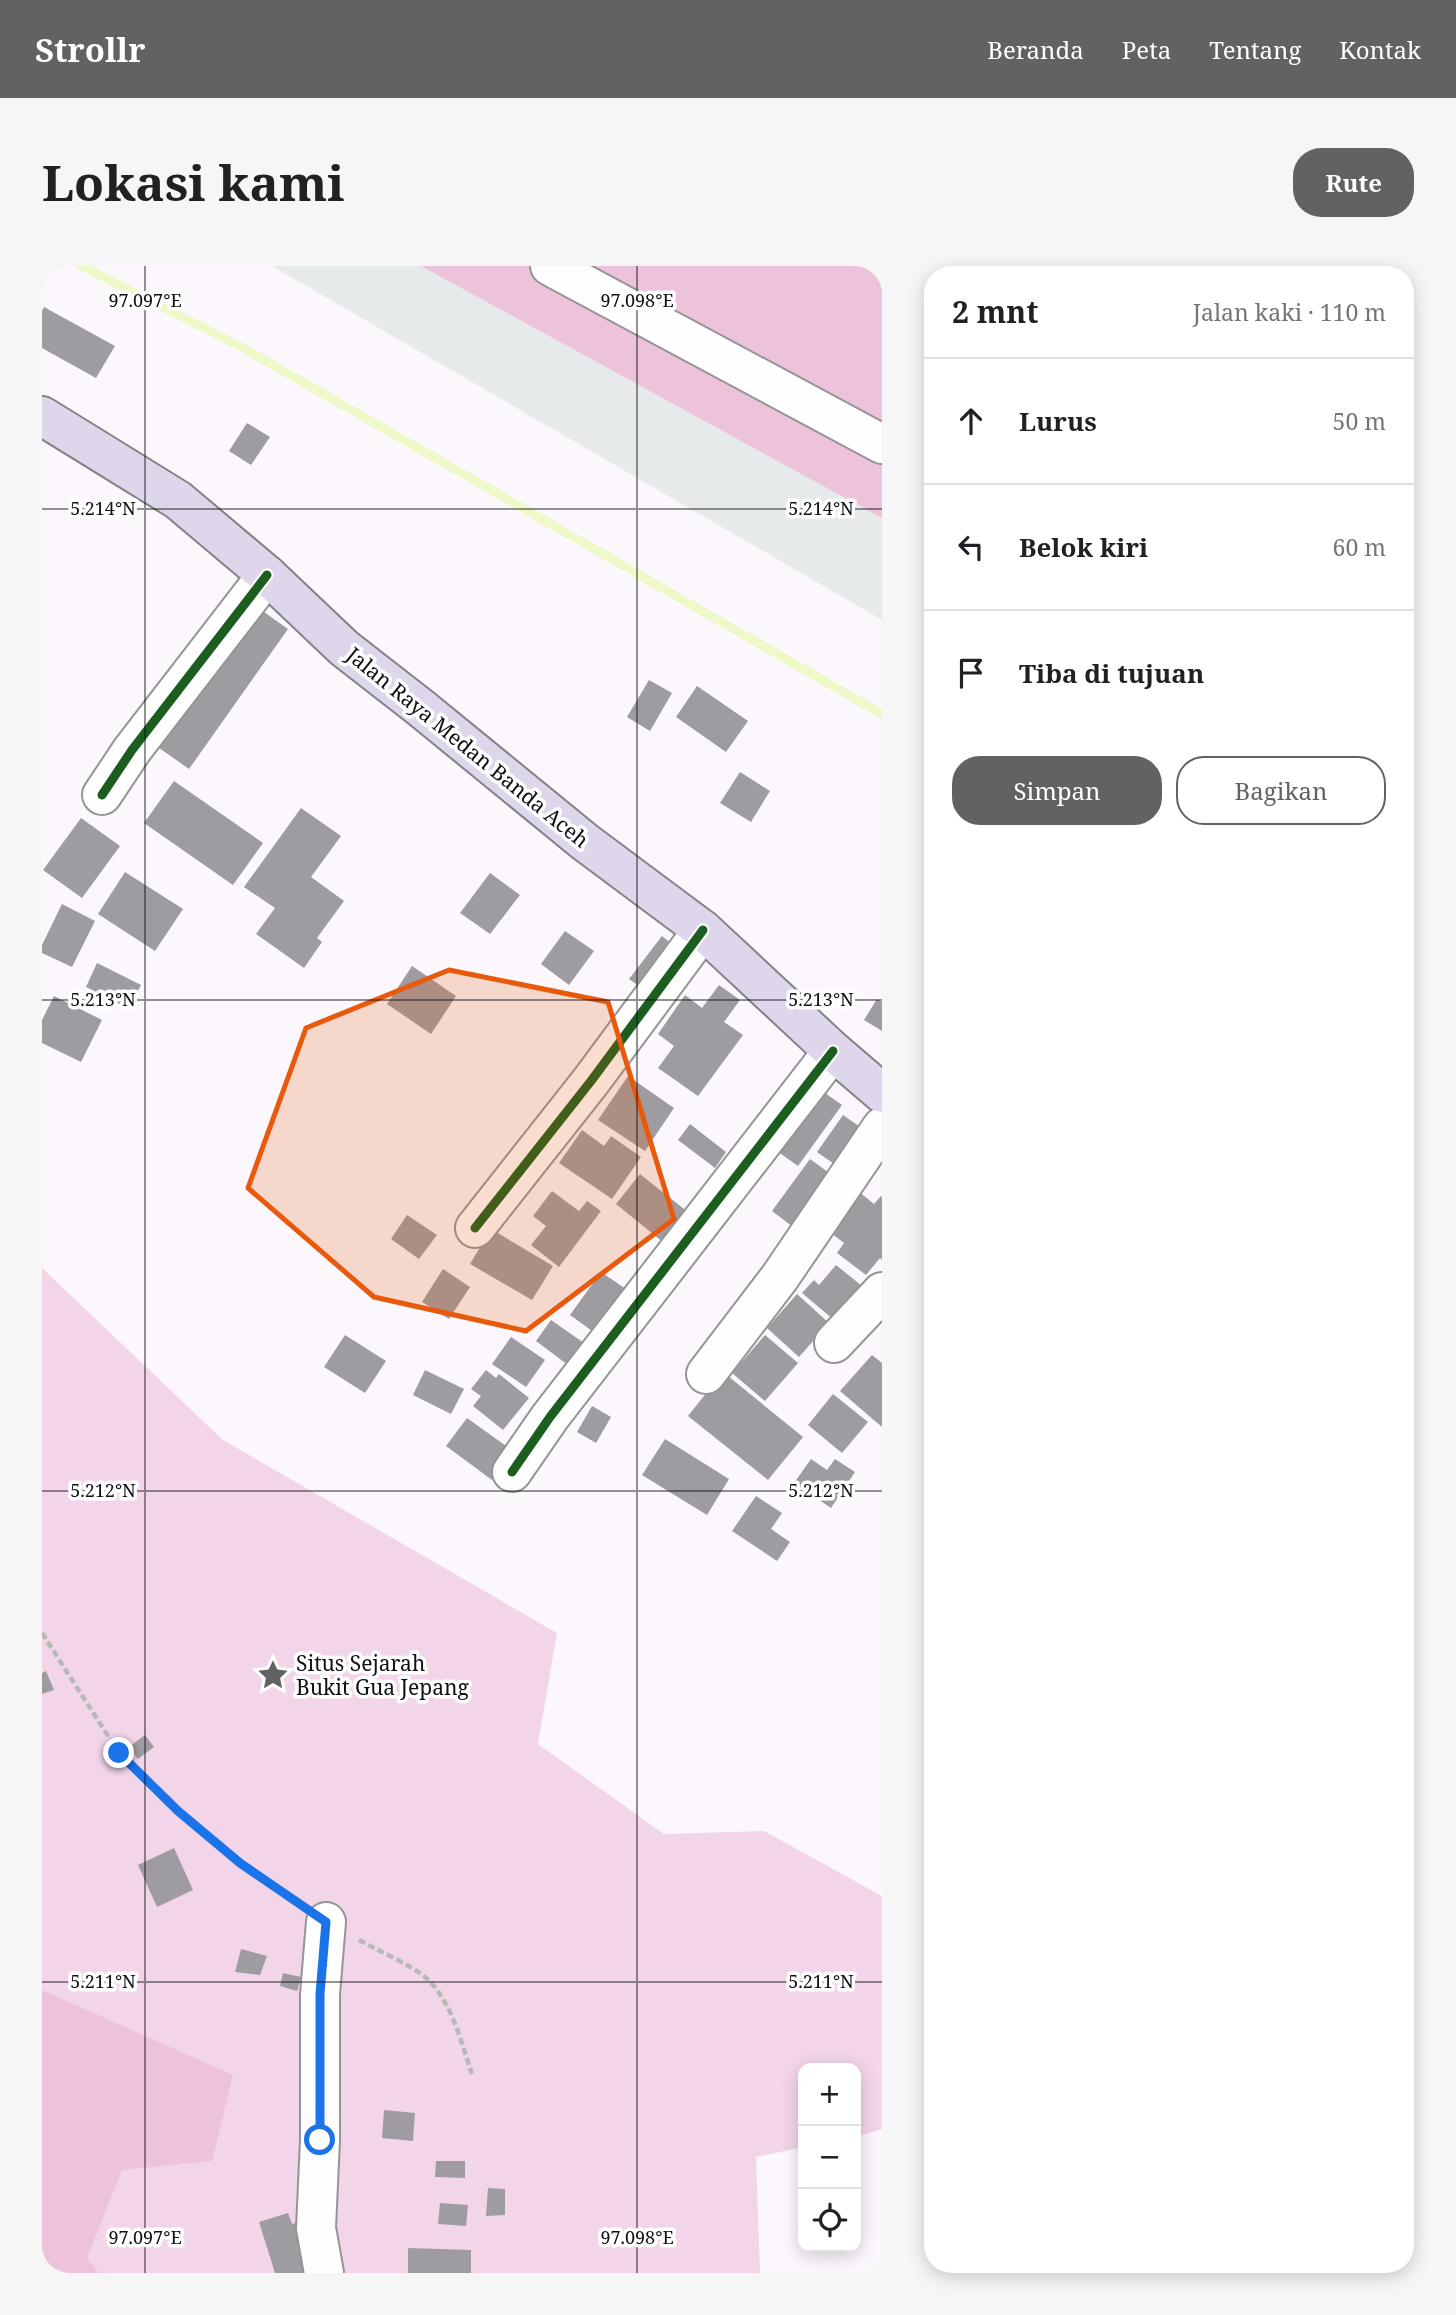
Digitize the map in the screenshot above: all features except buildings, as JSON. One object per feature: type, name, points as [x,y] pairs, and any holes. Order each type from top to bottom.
[{"type":"highway","name":"Jalan Raya Medan Banda Aceh","points":[[42,416],[178,500],[267,575],[344,648],[585,842],[703,930],[882,1093]]},
{"type":"street","points":[[550,266],[882,444]]},
{"type":"street","points":[[102,795],[132,750],[267,575]]},
{"type":"street","points":[[475,1228],[591,1081],[703,930]]},
{"type":"street","points":[[512,1472],[550,1417],[833,1051]]},
{"type":"street","points":[[706,1374],[780,1277],[882,1127]]},
{"type":"street","points":[[834,1343],[882,1292]]},
{"type":"street","points":[[324,2273],[316,2228],[320,2140],[320,1994],[326,1922]]},
{"type":"path","points":[[42,1633],[119,1753],[178,1811],[240,1863],[326,1922],[425,1977],[441,1996],[472,2074]]},
{"type":"highlighted area","points":[[449,970],[608,1002],[674,1219],[526,1331],[374,1297],[248,1188],[306,1028]]},
{"type":"shaded area","points":[[272,266],[882,266],[882,620]]},
{"type":"shaded area","points":[[421,266],[882,266],[882,518]]},
{"type":"shaded area","points":[[42,1268],[223,1440],[557,1633],[538,1744],[664,1834],[764,1831],[882,1896],[882,2129],[861,2135],[861,2063],[798,2063],[798,2148],[756,2157],[760,2273],[42,2273]]},
{"type":"shaded area","points":[[42,1990],[233,2075],[212,2161],[122,2170],[87,2258],[99,2273],[42,2273]]},
{"type":"waterway","points":[[82,266],[247,350],[882,714]]},
{"type":"cycle path","points":[[102,795],[132,750],[267,575]]},
{"type":"cycle path","points":[[475,1228],[591,1081],[703,930]]},
{"type":"cycle path","points":[[512,1472],[550,1417],[833,1051]]},
{"type":"place","name":"Situs Sejarah Bukit Gua Jepang","points":[[273,1675]]},
{"type":"route","points":[[119,1753],[178,1811],[240,1863],[326,1922],[320,1994],[320,2140]]}]
